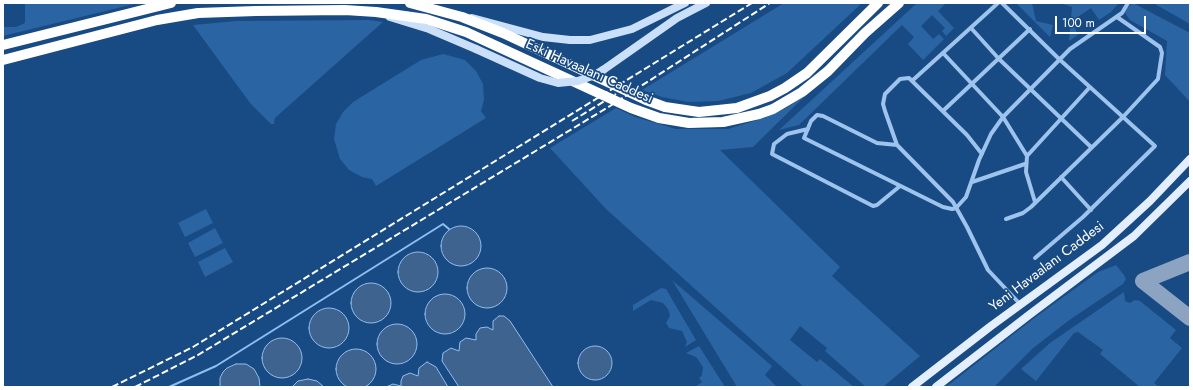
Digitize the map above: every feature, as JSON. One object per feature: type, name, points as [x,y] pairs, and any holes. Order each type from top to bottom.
[{"type":"highway","points":[[3,45],[171,3]]},
{"type":"highway","name":"Eski Havaalanı Caddesi","points":[[410,3],[462,17],[502,33],[646,100],[665,107],[699,112],[737,108],[770,96],[785,88],[807,72],[878,3]]},
{"type":"highway","name":"Eski Havaalanı Caddesi","points":[[3,60],[157,20],[198,13],[345,10],[376,12],[426,20],[466,32],[641,112],[675,121],[705,123],[723,122],[759,114],[773,109],[802,92],[828,70],[865,33],[899,3]]},
{"type":"main road","points":[[462,17],[491,21],[543,37],[570,40],[590,40],[632,29],[685,3]]},
{"type":"main road","points":[[376,12],[429,29],[540,78],[558,83],[578,81],[595,75],[677,18],[706,3]]},
{"type":"main road","name":"Yeni Havaalanı Caddesi","points":[[912,387],[1020,304],[1102,245],[1150,201],[1190,159]]},
{"type":"main road","name":"Yeni Havaalanı Caddesi","points":[[936,387],[1134,236],[1190,181]]},
{"type":"main road","points":[[1020,304],[1029,315]]},
{"type":"main road","points":[[968,343],[977,355]]},
{"type":"street","points":[[913,80],[998,3]]},
{"type":"street","points":[[1002,3],[1059,59],[1154,146],[1091,210],[1035,258]]},
{"type":"street","points":[[897,146],[877,144],[823,116],[814,117],[804,138],[943,206],[952,209],[956,208],[966,196],[991,134],[1003,117],[1059,59],[1070,49],[1122,14],[1128,3]]},
{"type":"street","points":[[1006,219],[1023,213],[1035,202],[1123,117],[1158,79],[1162,53],[1160,47],[1117,17]]},
{"type":"street","points":[[970,28],[999,59],[1062,118],[1091,148]]},
{"type":"street","points":[[944,110],[1030,29]]},
{"type":"street","points":[[943,53],[1003,117],[1027,156]]},
{"type":"street","points":[[982,154],[944,110],[913,80],[907,77],[900,79],[885,94],[884,99],[888,122],[897,146],[956,208],[988,270],[1020,304]]},
{"type":"street","points":[[1035,202],[1025,164],[1027,156],[1090,87]]},
{"type":"street","points":[[808,129],[787,134],[774,144],[772,154],[873,206],[877,205],[900,186]]},
{"type":"street","points":[[972,182],[1025,164]]},
{"type":"street","points":[[1061,177],[1091,210]]},
{"type":"shaded area","points":[[25,3],[138,3],[3,36],[3,27],[16,27],[25,23]]},
{"type":"shaded area","points":[[784,3],[862,3],[787,73],[751,93],[718,101],[688,102],[662,97],[642,90]]},
{"type":"shaded area","points":[[917,3],[946,3],[938,11],[954,28],[946,36],[942,31],[945,28],[932,15],[921,26],[933,39],[939,34],[944,39],[923,60],[908,44],[914,37],[902,25],[799,125],[779,130]]},
{"type":"shaded area","points":[[1016,3],[1032,3],[1036,21],[1053,25],[1050,37]]},
{"type":"shaded area","points":[[1060,3],[1119,3],[1111,12],[1099,20],[1091,8],[1072,21],[1078,35],[1069,41],[1072,7]]},
{"type":"shaded area","points":[[1133,3],[1190,33],[1190,102],[1165,75],[1167,41],[1130,20],[1125,13],[1127,8]]},
{"type":"shaded area","points":[[1153,3],[1190,3],[1190,24]]},
{"type":"shaded area","points":[[369,20],[383,22],[275,118],[274,124],[271,124],[250,103],[193,25],[236,21]]},
{"type":"shaded area","points":[[443,54],[465,60],[476,71],[483,84],[484,100],[481,111],[486,118],[376,186],[372,179],[362,177],[349,170],[340,159],[334,139],[336,124],[343,112],[353,102],[421,60]]},
{"type":"shaded area","points":[[807,94],[753,147],[720,150],[840,267],[832,276],[920,356],[883,387],[866,387],[825,351],[827,348],[800,326],[790,340],[817,362],[820,359],[854,387],[804,387],[606,209],[550,148],[616,108],[635,117],[676,129],[728,129],[764,118],[786,108]]},
{"type":"shaded area","points":[[206,209],[213,223],[185,237],[178,223]]},
{"type":"shaded area","points":[[465,226],[472,229],[478,235],[481,246],[480,254],[472,263],[465,266],[457,266],[450,263],[442,254],[441,242],[444,235],[453,227]]},
{"type":"shaded area","points":[[215,228],[223,243],[195,257],[188,243]]},
{"type":"shaded area","points":[[225,248],[233,262],[205,277],[198,262]]},
{"type":"shaded area","points":[[422,252],[429,255],[435,261],[438,272],[437,280],[429,289],[422,292],[414,292],[407,289],[399,280],[398,268],[401,261],[410,253]]},
{"type":"shaded area","points":[[1116,265],[1126,279],[1123,284],[1068,321],[1032,349],[994,387],[946,387],[1033,319],[1098,272]]},
{"type":"shaded area","points":[[491,268],[498,271],[504,277],[507,288],[506,296],[498,305],[491,308],[483,308],[476,305],[468,296],[467,284],[470,277],[479,269]]},
{"type":"shaded area","points":[[672,280],[772,366],[765,375],[777,387],[737,387]]},
{"type":"shaded area","points":[[375,283],[382,286],[388,292],[391,303],[390,311],[382,320],[375,323],[367,323],[360,320],[352,311],[351,299],[354,292],[363,284]]},
{"type":"shaded area","points":[[661,288],[666,289],[696,340],[685,347],[687,342],[682,331],[669,328],[666,323],[670,316],[668,309],[663,303],[651,300],[633,311],[633,305]]},
{"type":"shaded area","points":[[1124,292],[1125,301],[1130,303],[1135,300],[1140,301],[1176,330],[1170,338],[1182,348],[1154,383],[1159,387],[1140,387],[1100,354],[1103,350],[1078,332],[1074,333],[1036,381],[1021,369],[1050,343]]},
{"type":"shaded area","points":[[449,294],[456,297],[462,303],[465,314],[464,322],[456,331],[449,334],[441,334],[434,331],[426,322],[425,310],[428,303],[437,295]]},
{"type":"shaded area","points":[[333,308],[340,311],[346,317],[349,328],[348,336],[340,345],[333,348],[325,348],[318,345],[310,336],[309,324],[312,317],[321,309]]},
{"type":"shaded area","points":[[499,316],[504,316],[510,321],[553,387],[459,387],[442,361],[443,353],[451,348],[459,351],[460,342],[466,338],[476,340],[476,334],[480,328],[487,327],[493,330],[493,321]]},
{"type":"shaded area","points":[[401,324],[408,327],[414,333],[417,344],[416,352],[408,361],[401,364],[393,364],[386,361],[378,352],[377,340],[380,333],[389,325]]},
{"type":"shaded area","points":[[286,338],[293,341],[299,347],[302,358],[301,366],[293,375],[286,378],[278,378],[271,375],[263,366],[262,354],[265,347],[274,339]]},
{"type":"shaded area","points":[[592,346],[598,346],[602,347],[609,353],[612,363],[611,370],[605,377],[598,380],[592,380],[588,379],[581,373],[578,366],[578,360],[579,356],[585,349]]},
{"type":"shaded area","points":[[699,346],[725,387],[695,387],[702,382],[699,378],[702,375],[703,367],[696,357],[686,353]]},
{"type":"shaded area","points":[[352,349],[360,349],[367,352],[373,358],[376,369],[373,380],[367,386],[360,389],[352,389],[345,386],[339,380],[336,373],[336,365],[339,358],[345,352]]},
{"type":"shaded area","points":[[427,362],[436,367],[448,387],[386,387],[393,384],[401,386],[403,376],[410,373],[418,376],[419,368]]},
{"type":"shaded area","points":[[236,364],[246,364],[254,369],[259,378],[260,387],[220,387],[220,378],[223,372],[227,368]]},
{"type":"shaded area","points":[[308,379],[317,381],[324,387],[292,387],[298,381]]},
{"type":"waterway","points":[[169,387],[216,366],[443,224],[449,229]]},
{"type":"taxiway","points":[[1190,262],[1143,281],[1190,318]]},
{"type":"railway","points":[[112,387],[193,347],[752,3]]},
{"type":"railway","points":[[135,387],[198,355],[610,106],[770,3]]},
{"type":"railway","points":[[572,121],[616,94]]}]
